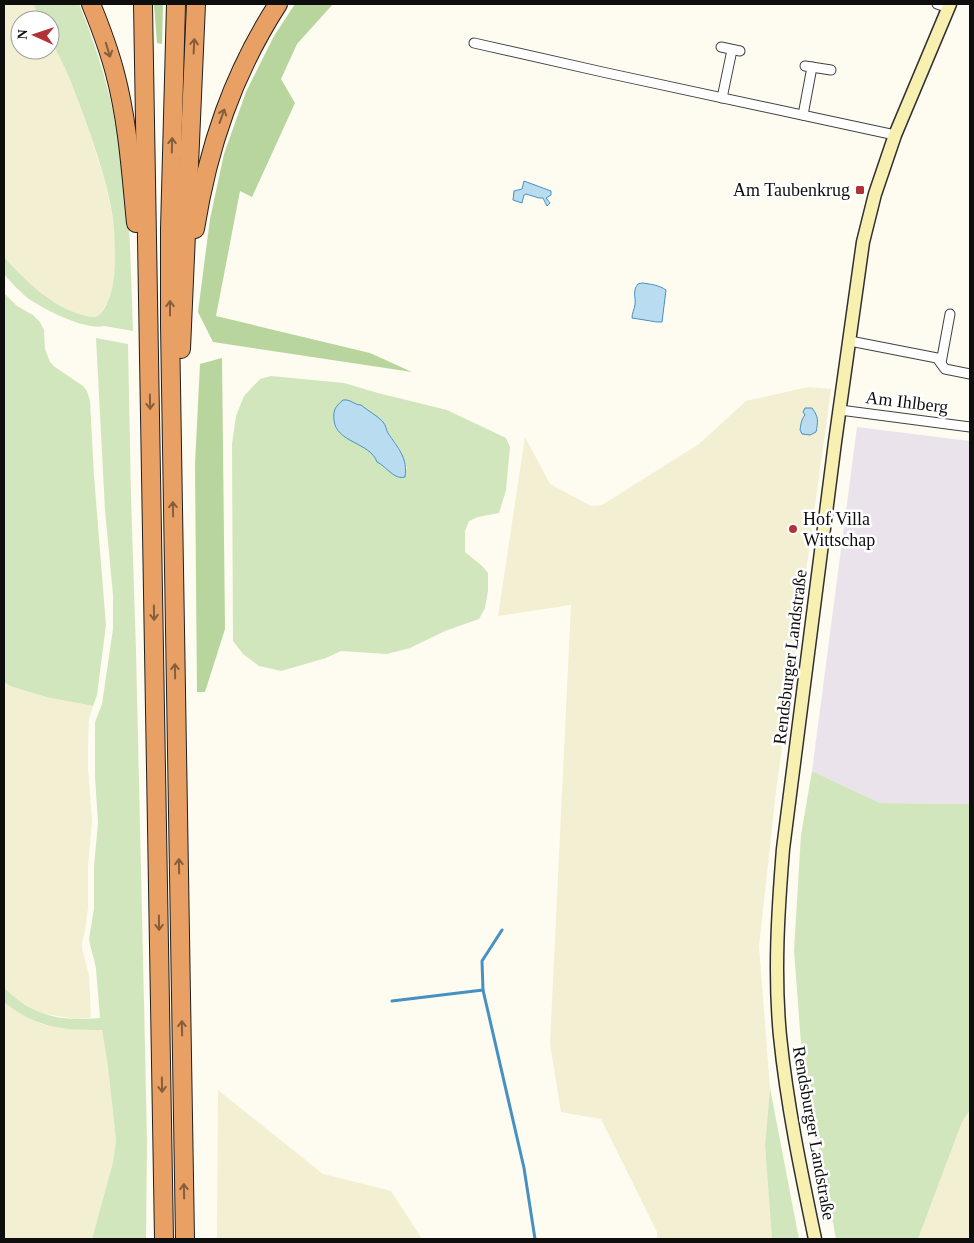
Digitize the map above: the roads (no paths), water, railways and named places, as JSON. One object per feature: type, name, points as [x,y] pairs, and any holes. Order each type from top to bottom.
[{"type":"highway","points":[[91,4],[113,66],[124,114],[149,353]]},
{"type":"highway","points":[[143,4],[164,1239]]},
{"type":"highway","points":[[176,4],[170,229],[170,326],[185,1239]]},
{"type":"highway","points":[[173,479],[183,309],[196,4]]},
{"type":"highway","points":[[183,309],[201,197],[218,128],[251,49],[278,4]]},
{"type":"street","name":"Rendsburger Landstraße","points":[[815,1239],[790,1114],[780,1036],[777,979],[783,849],[865,233],[894,135],[945,5]]},
{"type":"street","points":[[474,43],[894,135]]},
{"type":"street","points":[[721,47],[736,50],[722,98]]},
{"type":"street","points":[[803,115],[809,66],[831,70]]},
{"type":"street","points":[[941,363],[950,314]]},
{"type":"street","points":[[850,340],[937,358],[945,369],[970,374]]},
{"type":"street","name":"Am Ihlberg","points":[[841,405],[970,427]]},
{"type":"water","points":[[524,181],[551,191],[551,195],[546,198],[550,203],[547,206],[543,198],[526,194],[522,203],[513,200],[514,191],[522,189]]},
{"type":"water","points":[[642,283],[666,290],[662,322],[632,318],[635,305],[635,289],[638,284]]},
{"type":"water","points":[[343,400],[361,405],[384,423],[404,459],[405,477],[394,475],[377,462],[368,450],[347,438],[336,428],[334,411]]},
{"type":"water","points":[[805,408],[812,408],[816,414],[816,432],[810,435],[802,434],[800,430],[805,415],[803,412]]},
{"type":"waterway","points":[[502,930],[482,961],[483,990],[524,1168],[535,1239]]},
{"type":"waterway","points":[[392,1001],[483,990]]},
{"type":"place","name":"Am Taubenkrug","points":[[860,190]]},
{"type":"place","name":"Hof Villa Wittschap","points":[[793,529]]}]
